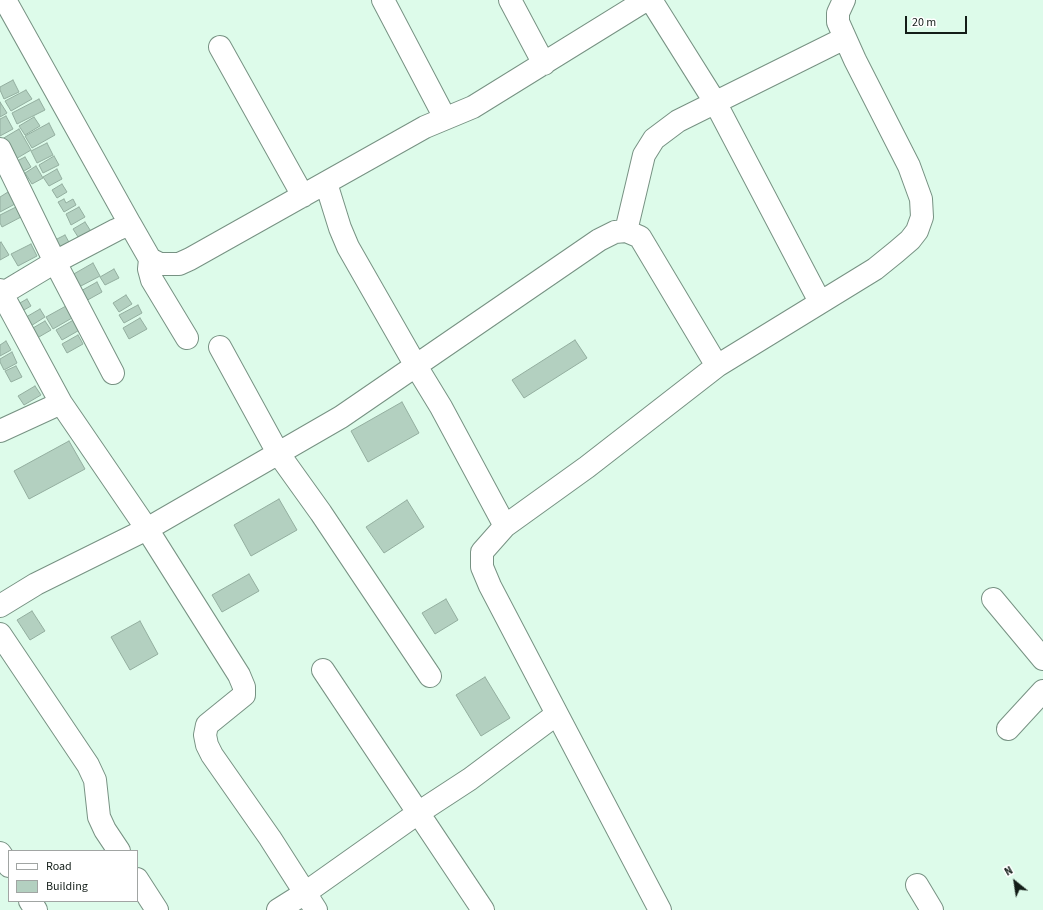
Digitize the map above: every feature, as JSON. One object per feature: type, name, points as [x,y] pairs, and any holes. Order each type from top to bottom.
[{"type":"street","points":[[5,0],[150,259],[160,264],[179,264],[184,262],[425,127],[473,107],[646,0]]},
{"type":"street","points":[[383,0],[445,118]]},
{"type":"street","points":[[510,0],[544,64]]},
{"type":"street","points":[[651,0],[715,102],[820,302]]},
{"type":"street","points":[[660,910],[490,586],[482,567],[482,552],[505,526],[586,467],[717,366],[874,269],[910,240],[917,231],[922,217],[921,199],[909,166],[838,22],[838,13],[844,0]]},
{"type":"street","points":[[626,232],[644,155],[654,139],[678,121],[845,38]]},
{"type":"street","points":[[220,47],[303,196]]},
{"type":"street","points":[[0,149],[113,373]]},
{"type":"street","points":[[326,183],[340,228],[348,247],[441,407],[505,526]]},
{"type":"street","points":[[130,224],[56,262],[1,293],[61,404],[146,529],[239,675],[244,687],[244,695],[207,725],[205,735],[207,745],[212,755],[270,838],[311,902]]},
{"type":"street","points":[[0,606],[36,584],[146,529],[341,417],[599,240],[615,232],[626,232],[640,237],[717,366]]},
{"type":"street","points":[[150,259],[149,269],[152,280],[187,338]]},
{"type":"street","points":[[220,347],[278,453],[321,513],[430,676]]},
{"type":"street","points":[[0,431],[61,404]]},
{"type":"street","points":[[993,599],[1043,659]]},
{"type":"street","points":[[0,634],[88,765],[95,780],[99,817],[105,830],[118,850]]},
{"type":"street","points":[[323,670],[483,910]]},
{"type":"street","points":[[1008,730],[1043,691]]},
{"type":"street","points":[[278,910],[311,902],[418,813],[470,779],[556,714]]},
{"type":"street","points":[[0,853],[8,865]]},
{"type":"street","points":[[138,881],[157,910]]},
{"type":"street","points":[[917,885],[932,910]]},
{"type":"building","points":[[13,80],[19,92],[4,99],[0,87]]},
{"type":"building","points":[[26,90],[32,99],[11,111],[5,101]]},
{"type":"building","points":[[39,99],[45,110],[17,124],[12,113]]},
{"type":"building","points":[[0,102],[7,113],[0,117]]},
{"type":"building","points":[[6,116],[13,129],[0,136],[0,119]]},
{"type":"building","points":[[34,117],[40,126],[25,135],[19,126]]},
{"type":"building","points":[[49,123],[55,135],[32,148],[25,136]]},
{"type":"building","points":[[19,129],[31,150],[14,160],[2,139]]},
{"type":"building","points":[[47,143],[53,155],[37,163],[31,151]]},
{"type":"building","points":[[54,156],[59,165],[43,173],[39,165]]},
{"type":"building","points":[[25,157],[31,167],[17,175],[11,164]]},
{"type":"building","points":[[36,166],[43,178],[32,184],[25,173]]},
{"type":"building","points":[[57,169],[62,179],[49,186],[43,177]]},
{"type":"building","points":[[62,184],[67,192],[57,198],[52,190]]},
{"type":"building","points":[[8,192],[15,204],[0,212],[0,197]]},
{"type":"building","points":[[64,199],[66,203],[73,199],[76,205],[64,212],[58,202]]},
{"type":"building","points":[[16,207],[21,217],[2,227],[0,223],[0,215]]},
{"type":"building","points":[[79,207],[85,217],[71,225],[66,214]]},
{"type":"building","points":[[85,222],[92,233],[80,240],[73,229]]},
{"type":"building","points":[[65,235],[70,244],[58,251],[53,241]]},
{"type":"building","points":[[1,242],[9,255],[0,260],[0,243]]},
{"type":"building","points":[[31,244],[37,256],[18,266],[11,254]]},
{"type":"building","points":[[93,263],[100,276],[79,287],[72,275]]},
{"type":"building","points":[[114,269],[119,278],[105,285],[100,277]]},
{"type":"building","points":[[97,282],[102,292],[84,302],[79,292]]},
{"type":"building","points":[[126,295],[132,304],[119,312],[113,303]]},
{"type":"building","points":[[27,299],[31,306],[15,315],[11,308]]},
{"type":"building","points":[[138,305],[142,313],[124,323],[119,315]]},
{"type":"building","points":[[66,306],[72,318],[53,329],[46,317]]},
{"type":"building","points":[[40,309],[45,317],[26,329],[21,320]]},
{"type":"building","points":[[77,318],[83,328],[62,340],[56,330]]},
{"type":"building","points":[[140,318],[147,329],[129,339],[123,328]]},
{"type":"building","points":[[45,321],[51,330],[32,341],[26,332]]},
{"type":"building","points":[[78,335],[83,344],[67,353],[62,344]]},
{"type":"building","points":[[575,340],[587,358],[524,398],[512,380]]},
{"type":"building","points":[[6,341],[11,350],[0,356],[0,345]]},
{"type":"building","points":[[12,352],[17,363],[4,370],[0,359]]},
{"type":"building","points":[[16,366],[22,377],[11,382],[5,371]]},
{"type":"building","points":[[35,386],[41,395],[24,405],[18,396]]},
{"type":"building","points":[[402,402],[419,433],[368,462],[351,431]]},
{"type":"building","points":[[69,441],[85,469],[29,499],[14,471]]},
{"type":"building","points":[[279,499],[297,530],[251,556],[234,525]]},
{"type":"building","points":[[407,500],[424,527],[384,553],[366,527]]},
{"type":"building","points":[[249,574],[259,591],[222,612],[212,595]]},
{"type":"building","points":[[446,599],[458,620],[435,634],[422,613]]},
{"type":"building","points":[[32,611],[45,631],[30,640],[17,620]]},
{"type":"building","points":[[140,621],[158,654],[130,670],[111,637]]},
{"type":"building","points":[[485,677],[510,718],[481,736],[456,695]]}]
